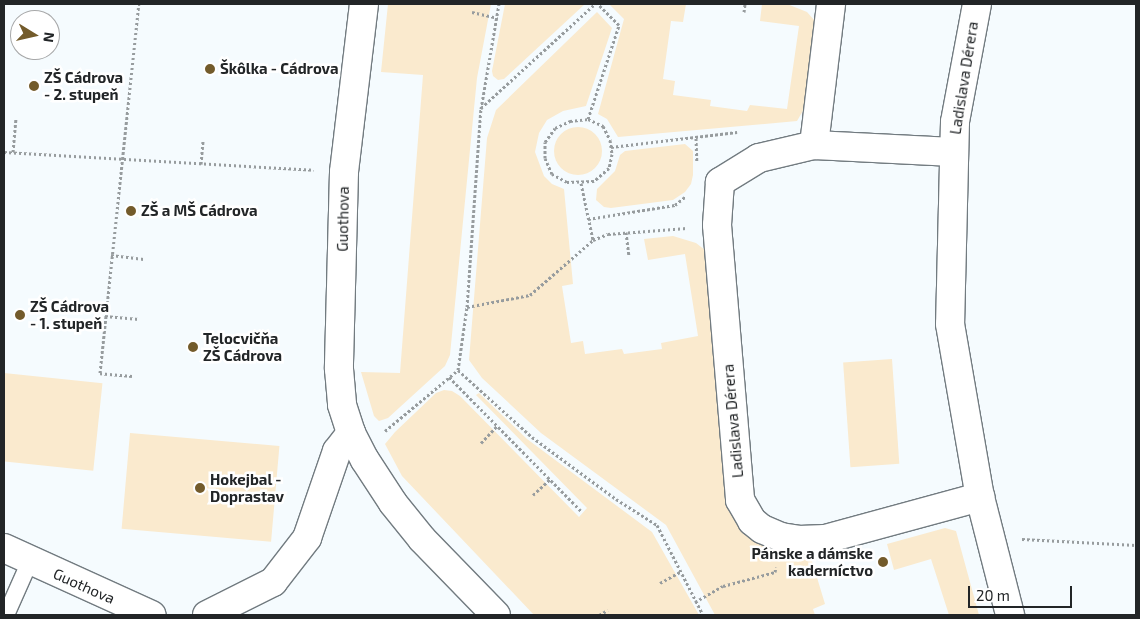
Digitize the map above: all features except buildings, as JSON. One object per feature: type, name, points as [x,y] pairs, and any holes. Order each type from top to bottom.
[{"type":"street","name":"Guothova","points":[[364,4],[344,172],[340,369],[342,405],[351,433],[380,484],[406,520],[496,615]]},
{"type":"street","points":[[814,144],[831,4]]},
{"type":"street","name":"Ladislava Dérera","points":[[977,4],[955,122],[950,324],[980,497],[1010,615]]},
{"type":"street","name":"Ladislava Dérera","points":[[953,152],[814,144],[759,158],[720,182],[717,225],[740,500],[752,521],[762,529],[781,537],[805,540],[825,539],[980,497]]},
{"type":"street","points":[[207,615],[273,582],[307,538],[337,451],[351,433]]},
{"type":"street","name":"Guothova","points":[[16,555],[152,615]]},
{"type":"lane","points":[[6,615],[16,555]]},
{"type":"path","points":[[132,376],[100,373],[121,159],[139,4]]},
{"type":"path","points":[[382,433],[458,370],[467,308],[481,109],[499,4]]},
{"type":"path","points":[[481,109],[594,4]]},
{"type":"path","points":[[588,119],[618,26],[598,4]]},
{"type":"path","points":[[744,12],[745,4]]},
{"type":"path","points":[[472,12],[497,18]]},
{"type":"path","points":[[14,152],[16,119]]},
{"type":"path","points":[[588,119],[603,126],[612,147],[609,168],[594,181],[581,183],[567,182],[552,174],[545,158],[545,142],[555,128],[570,120],[588,119]]},
{"type":"path","points":[[612,147],[740,132]]},
{"type":"path","points":[[696,137],[697,163]]},
{"type":"path","points":[[201,164],[204,140]]},
{"type":"path","points":[[4,152],[294,169]]},
{"type":"path","points":[[581,183],[593,240]]},
{"type":"path","points":[[588,219],[675,205],[692,191]]},
{"type":"path","points":[[467,308],[530,294],[593,240],[608,234],[717,225]]},
{"type":"path","points":[[626,232],[629,255]]},
{"type":"path","points":[[111,256],[146,259]]},
{"type":"path","points":[[105,316],[139,319]]},
{"type":"path","points":[[458,370],[532,437],[616,498],[657,525],[703,615]]},
{"type":"path","points":[[449,377],[581,511]]},
{"type":"path","points":[[481,443],[498,426]]},
{"type":"path","points":[[532,495],[550,479]]},
{"type":"path","points":[[989,537],[1136,545]]},
{"type":"path","points":[[660,583],[680,572]]},
{"type":"path","points":[[695,602],[723,586],[775,572]]},
{"type":"path","points":[[599,615],[608,610]]},
{"type":"shaded area","points":[[388,4],[491,4],[477,78],[450,355],[445,366],[388,418],[379,421],[374,416],[361,372],[400,373],[423,75],[381,72]]},
{"type":"shaded area","points":[[505,4],[585,4],[504,79],[498,80],[493,76],[492,71]]},
{"type":"shaded area","points":[[609,4],[686,4],[683,22],[671,21],[663,79],[675,81],[673,95],[711,100],[710,106],[747,111],[750,105],[787,109],[799,26],[760,21],[762,4],[787,4],[807,12],[815,21],[810,87],[804,109],[797,121],[618,137],[607,119],[598,114],[624,19]]},
{"type":"shaded area","points":[[597,12],[612,28],[586,106],[563,111],[547,120],[539,133],[535,152],[544,176],[552,184],[564,189],[573,284],[562,286],[571,343],[583,341],[585,354],[622,349],[624,354],[662,349],[661,343],[698,336],[685,254],[648,260],[644,239],[673,236],[696,243],[705,250],[711,269],[731,500],[809,551],[825,604],[813,609],[815,615],[715,615],[666,525],[541,433],[482,378],[469,360],[487,138],[496,110]]},
{"type":"shaded area","points":[[573,127],[583,127],[592,131],[598,137],[601,142],[601,160],[592,171],[583,175],[573,175],[564,171],[558,165],[554,156],[554,146],[558,137],[564,131]]},
{"type":"shaded area","points":[[685,144],[693,151],[693,175],[691,184],[685,192],[673,200],[611,208],[604,207],[596,200],[597,189],[615,171],[620,155],[625,151]]},
{"type":"shaded area","points":[[892,359],[899,464],[850,467],[843,362]]},
{"type":"shaded area","points":[[4,373],[102,383],[93,471],[4,461]]},
{"type":"shaded area","points":[[444,390],[452,391],[460,396],[579,517],[587,508],[476,395],[479,393],[527,439],[652,532],[699,615],[534,615],[402,476],[385,444],[436,393]]},
{"type":"shaded area","name":"Hokejbal - Doprastav","points":[[130,433],[279,446],[271,542],[122,529]]},
{"type":"shaded area","points":[[945,528],[956,531],[979,615],[949,615],[931,559],[894,570],[887,544]]},
{"type":"place","name":"Škôlka - Cádrova","points":[[210,69]]},
{"type":"place","name":"ZŠ Cádrova - 2. stupeň","points":[[34,86]]},
{"type":"place","name":"ZŠ a MŠ Cádrova","points":[[131,211]]},
{"type":"place","name":"ZŠ Cádrova - 1. stupeň","points":[[20,315]]},
{"type":"place","name":"Telocvičňa ZŠ Cádrova","points":[[193,347]]},
{"type":"place","name":"Hokejbal - Doprastav","points":[[200,488]]},
{"type":"place","name":"Pánske a dámske kaderníctvo","points":[[883,562]]}]
